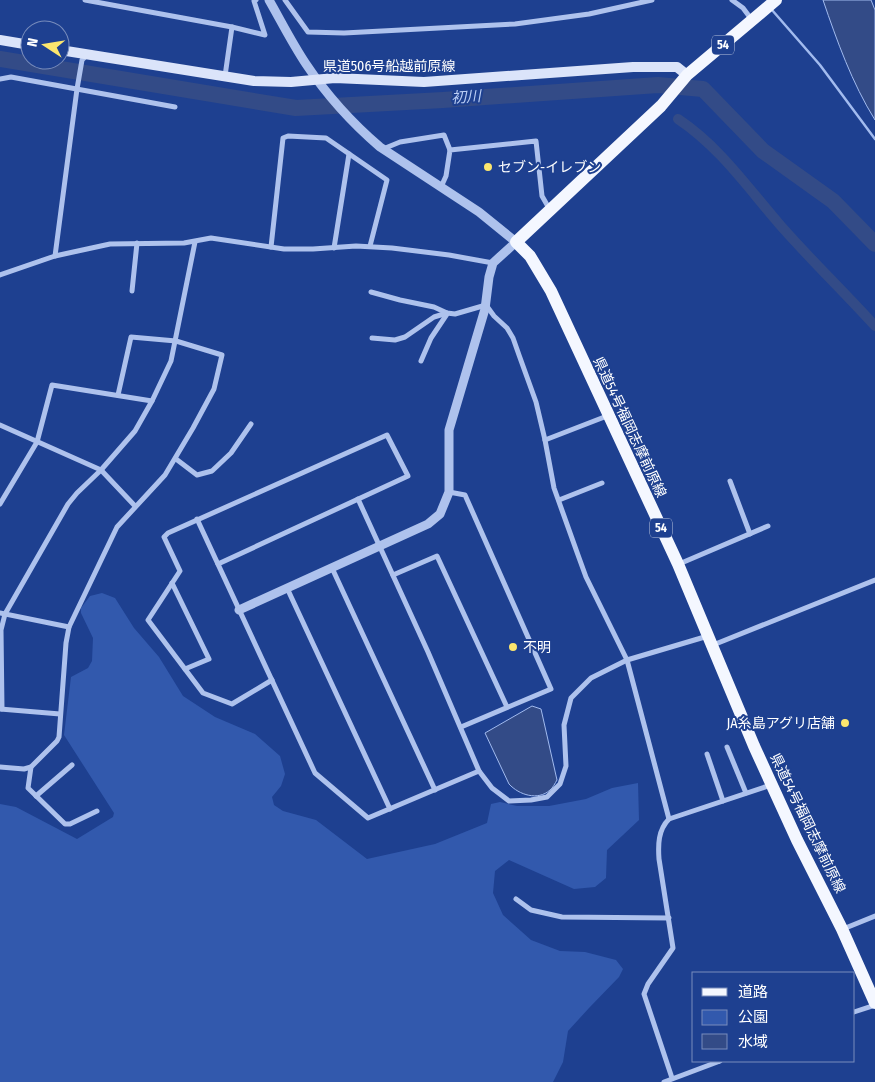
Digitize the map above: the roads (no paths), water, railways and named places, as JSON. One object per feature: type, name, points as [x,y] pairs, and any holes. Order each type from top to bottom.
[{"type":"main road","name":"54","points":[[516,242],[661,106],[687,75],[776,0]]},
{"type":"main road","points":[[0,40],[20,43]]},
{"type":"main road","name":"県道506号船越前原線","points":[[70,53],[85,57],[254,81],[291,82],[335,78],[424,82],[633,67],[677,67],[687,75]]},
{"type":"main road","name":"県道54号福岡志摩前原線","points":[[516,242],[530,256],[543,277],[678,564],[711,640],[722,673],[797,840],[842,929],[875,1004]]},
{"type":"street","points":[[85,0],[232,27],[265,35],[254,1],[256,0]]},
{"type":"street","points":[[239,610],[428,524],[440,514],[449,492],[449,430],[486,305],[493,263],[516,242],[479,212],[381,148],[350,119],[306,64],[269,0]]},
{"type":"street","points":[[286,0],[308,32],[344,33],[515,24],[588,14],[652,0]]},
{"type":"street","points":[[732,0],[756,18]]},
{"type":"street","points":[[225,77],[232,27]]},
{"type":"street","points":[[55,256],[77,87],[85,57]]},
{"type":"street","points":[[0,79],[12,77],[77,87],[175,107]]},
{"type":"street","points":[[381,148],[400,142],[444,135],[450,150],[446,176],[441,187]]},
{"type":"street","points":[[272,247],[283,138],[288,136],[326,138],[387,180],[370,246]]},
{"type":"street","points":[[450,150],[536,141],[542,196],[551,210]]},
{"type":"street","points":[[334,248],[349,154]]},
{"type":"street","points":[[0,275],[55,256],[110,244],[195,242],[211,238],[284,249],[370,246],[449,255],[493,263]]},
{"type":"street","points":[[60,714],[1,709],[2,614],[68,504],[135,431],[152,401],[171,361],[195,242]]},
{"type":"street","points":[[132,291],[137,243]]},
{"type":"street","points":[[371,292],[455,314],[486,305]]},
{"type":"street","points":[[486,305],[494,316],[507,328],[513,338],[536,402],[554,488],[586,577],[627,660],[669,820]]},
{"type":"street","points":[[372,338],[395,340],[405,338],[434,318],[447,313]]},
{"type":"street","points":[[421,361],[431,338],[447,313]]},
{"type":"street","points":[[0,767],[24,769],[30,767],[57,741],[69,627],[117,526],[166,474],[176,459],[214,389],[222,355],[176,341],[131,336],[118,396]]},
{"type":"street","points":[[0,504],[37,442],[52,385],[152,401]]},
{"type":"street","points":[[545,440],[607,416]]},
{"type":"street","points":[[176,459],[197,475],[212,471],[231,453],[251,424]]},
{"type":"street","points":[[0,425],[101,470],[135,506]]},
{"type":"street","points":[[218,564],[408,476],[388,435],[168,533],[164,537],[180,571],[148,620],[203,693],[232,704],[272,680]]},
{"type":"street","points":[[730,481],[750,534]]},
{"type":"street","points":[[558,500],[602,483]]},
{"type":"street","points":[[449,492],[465,495],[550,689],[460,727]]},
{"type":"street","points":[[358,499],[479,771],[492,788],[509,801],[547,797],[560,784],[566,766],[564,725],[571,698],[591,678],[627,660],[711,640],[875,580]]},
{"type":"street","points":[[197,520],[316,774],[368,818],[479,771]]},
{"type":"street","points":[[678,564],[768,526]]},
{"type":"street","points":[[393,575],[437,556],[507,707]]},
{"type":"street","points":[[332,568],[435,790]]},
{"type":"street","points":[[172,583],[209,659],[185,669]]},
{"type":"street","points":[[286,588],[390,809]]},
{"type":"street","points":[[2,614],[69,627]]},
{"type":"street","points":[[727,747],[746,793]]},
{"type":"street","points":[[707,754],[723,801]]},
{"type":"street","points":[[36,796],[72,765]]},
{"type":"street","points":[[30,767],[28,788],[65,824],[70,824],[97,811]]},
{"type":"street","points":[[672,1078],[644,994],[648,984],[673,948],[658,846],[661,829],[669,820],[773,784]]},
{"type":"street","points":[[516,900],[531,910],[562,917],[669,918]]},
{"type":"street","points":[[842,929],[875,916]]},
{"type":"street","points":[[855,1012],[875,1004]]},
{"type":"street","points":[[664,1082],[717,1062]]},
{"type":"water","points":[[823,0],[871,0],[875,10],[875,120],[852,77]]},
{"type":"water","points":[[532,706],[541,709],[557,780],[550,790],[534,796],[523,794],[509,784],[485,733]]},
{"type":"waterway","points":[[772,10],[820,65],[875,139]]},
{"type":"waterway","name":"初川","points":[[0,59],[296,108],[658,85],[703,89],[763,151],[833,201],[875,244]]},
{"type":"waterway","points":[[678,119],[720,155],[792,239],[875,326]]},
{"type":"place","name":"セブン-イレブン","points":[[488,167]]},
{"type":"place","name":"不明","points":[[513,647]]},
{"type":"place","name":"JA糸島アグリ店舗","points":[[845,723]]}]
